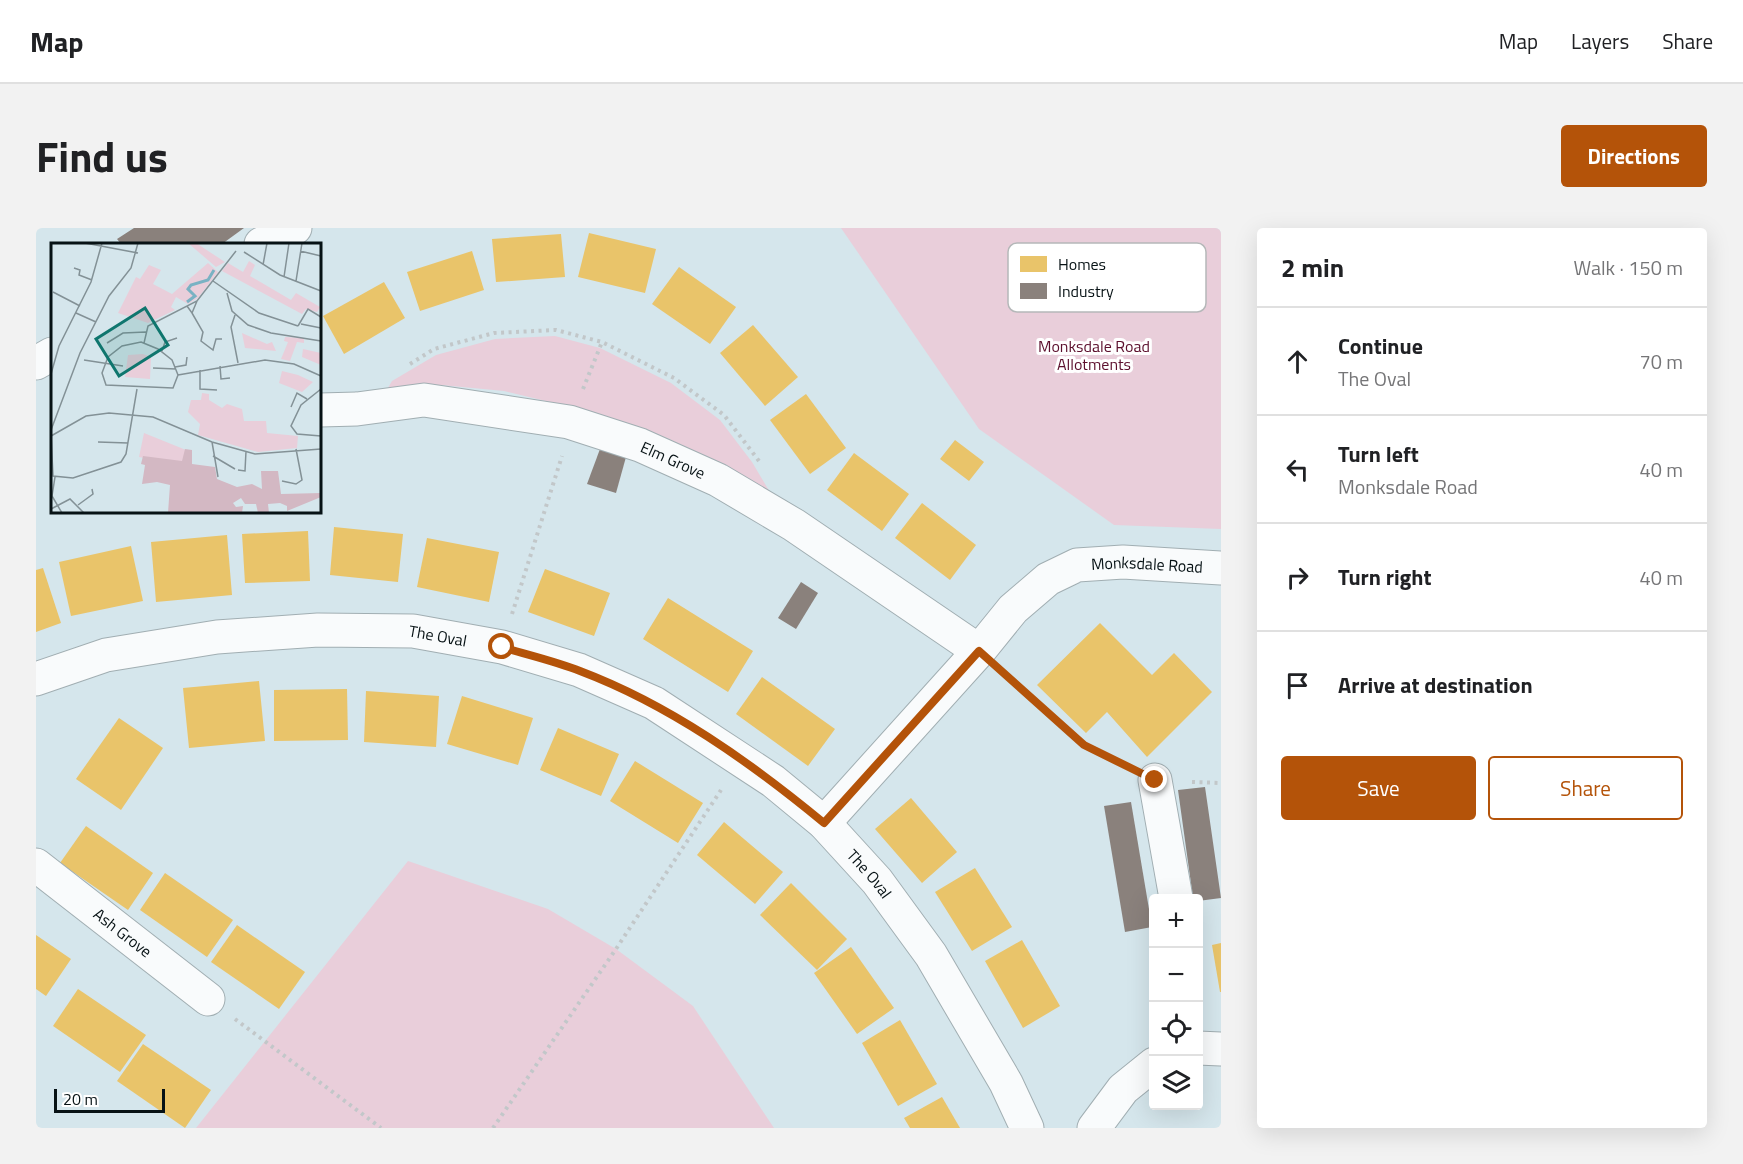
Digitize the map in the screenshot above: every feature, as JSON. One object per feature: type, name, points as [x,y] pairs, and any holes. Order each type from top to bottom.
[{"type":"street","points":[[263,243],[295,228]]},
{"type":"street","points":[[36,363],[51,355]]},
{"type":"street","name":"Elm Grove","points":[[321,410],[357,409],[424,400],[569,422],[640,445],[718,480],[794,525],[979,651]]},
{"type":"street","name":"Monksdale Road","points":[[824,823],[979,651],[1013,609],[1048,579],[1077,564],[1123,562],[1221,568]]},
{"type":"street","name":"The Oval","points":[[36,679],[106,655],[217,637],[318,630],[413,631],[502,647],[579,670],[654,703],[773,781],[824,823],[876,881],[931,955],[1006,1083],[1027,1128]]},
{"type":"street","points":[[1155,780],[1175,894]]},
{"type":"street","name":"Ash Grove","points":[[36,865],[208,999]]},
{"type":"street","points":[[1095,1128],[1123,1089],[1149,1068]]},
{"type":"path","points":[[407,366],[434,350],[494,333],[556,330],[602,342],[674,378],[724,416],[763,468]]},
{"type":"path","points":[[502,647],[564,447],[569,422],[602,342]]},
{"type":"path","points":[[979,651],[1084,745],[1155,780]]},
{"type":"path","points":[[493,1128],[616,949],[727,781],[739,758]]},
{"type":"path","points":[[208,999],[381,1128]]},
{"type":"green space","name":"Monksdale Road Allotments","points":[[841,228],[1221,228],[1221,529],[1114,525],[979,429]]},
{"type":"green space","points":[[555,336],[600,348],[671,383],[720,420],[752,462],[771,494],[669,439],[554,403],[504,391],[441,385],[385,393],[392,381],[436,355],[495,339]]},
{"type":"green space","points":[[408,861],[548,909],[616,949],[693,1006],[774,1128],[196,1128]]},
{"type":"building: Homes","points":[[589,233],[656,249],[645,293],[578,277]]},
{"type":"building: Homes","points":[[561,234],[565,277],[496,282],[492,239]]},
{"type":"building: Homes","points":[[472,251],[484,290],[420,311],[407,272]]},
{"type":"building: Homes","points":[[679,267],[736,307],[710,344],[652,304]]},
{"type":"building: Homes","points":[[384,282],[405,318],[344,354],[323,316]]},
{"type":"building: Homes","points":[[753,325],[798,377],[765,406],[720,353]]},
{"type":"building: Homes","points":[[806,394],[846,448],[810,474],[770,420]]},
{"type":"building: Homes","points":[[955,440],[984,462],[969,481],[940,459]]},
{"type":"building: Homes","points":[[854,453],[909,494],[882,531],[827,490]]},
{"type":"building: Homes","points":[[922,503],[976,545],[950,580],[895,538]]},
{"type":"building: Homes","points":[[334,527],[403,534],[398,582],[330,575]]},
{"type":"building: Homes","points":[[308,531],[310,581],[245,583],[242,534]]},
{"type":"building: Homes","points":[[227,535],[232,595],[156,602],[151,542]]},
{"type":"building: Homes","points":[[427,538],[499,552],[489,602],[417,587]]},
{"type":"building: Homes","points":[[131,546],[143,601],[71,616],[59,562]]},
{"type":"building: Homes","points":[[43,568],[61,623],[36,632],[36,570]]},
{"type":"building: Homes","points":[[545,569],[610,593],[594,636],[528,612]]},
{"type":"building: Homes","points":[[668,598],[753,651],[728,692],[643,639]]},
{"type":"building: Homes","points":[[1100,623],[1152,675],[1174,653],[1212,692],[1147,757],[1107,712],[1086,733],[1037,685]]},
{"type":"building: Homes","points":[[762,677],[835,729],[808,766],[736,714]]},
{"type":"building: Homes","points":[[259,681],[265,741],[189,748],[183,688]]},
{"type":"building: Homes","points":[[347,689],[348,740],[274,741],[274,690]]},
{"type":"building: Homes","points":[[366,691],[439,696],[436,747],[364,742]]},
{"type":"building: Homes","points":[[462,696],[533,718],[518,765],[447,744]]},
{"type":"building: Homes","points":[[119,718],[163,748],[121,810],[76,779]]},
{"type":"building: Homes","points":[[558,728],[619,754],[601,796],[540,770]]},
{"type":"building: Homes","points":[[635,761],[703,803],[678,843],[610,801]]},
{"type":"building: Homes","points":[[911,798],[957,852],[922,883],[875,829]]},
{"type":"building: Homes","points":[[724,822],[783,872],[755,904],[697,855]]},
{"type":"building: Homes","points":[[86,826],[153,873],[128,910],[60,863]]},
{"type":"building: Homes","points":[[975,868],[1012,927],[972,951],[935,892]]},
{"type":"building: Homes","points":[[165,873],[233,920],[207,957],[140,910]]},
{"type":"building: Homes","points":[[791,883],[847,939],[817,970],[760,915]]},
{"type":"building: Homes","points":[[237,925],[305,972],[279,1009],[211,962]]},
{"type":"building: Homes","points":[[36,935],[71,959],[46,996],[36,989]]},
{"type":"building: Homes","points":[[1022,940],[1060,1006],[1023,1028],[985,961]]},
{"type":"building: Homes","points":[[1221,943],[1221,992],[1220,992],[1212,945]]},
{"type":"building: Homes","points":[[851,947],[894,1008],[857,1034],[814,973]]},
{"type":"building: Homes","points":[[78,989],[146,1035],[120,1072],[53,1026]]},
{"type":"building: Homes","points":[[900,1020],[937,1084],[898,1106],[862,1043]]},
{"type":"building: Homes","points":[[143,1044],[211,1090],[185,1128],[117,1081]]},
{"type":"building: Homes","points":[[942,1097],[960,1128],[910,1128],[904,1118]]},
{"type":"building: Industry","points":[[134,228],[244,228],[223,243],[120,243],[117,239]]},
{"type":"building: Industry","points":[[600,449],[626,457],[616,493],[587,484]]},
{"type":"building: Industry","points":[[801,582],[818,593],[796,629],[778,618]]},
{"type":"building: Industry","points":[[1205,787],[1221,898],[1203,900],[1203,894],[1192,894],[1178,790]]},
{"type":"building: Industry","points":[[1131,802],[1149,909],[1149,928],[1125,932],[1104,806]]},
{"type":"route","points":[[502,647],[579,670],[654,703],[773,781],[824,823],[979,651],[1084,745],[1155,780]]}]
